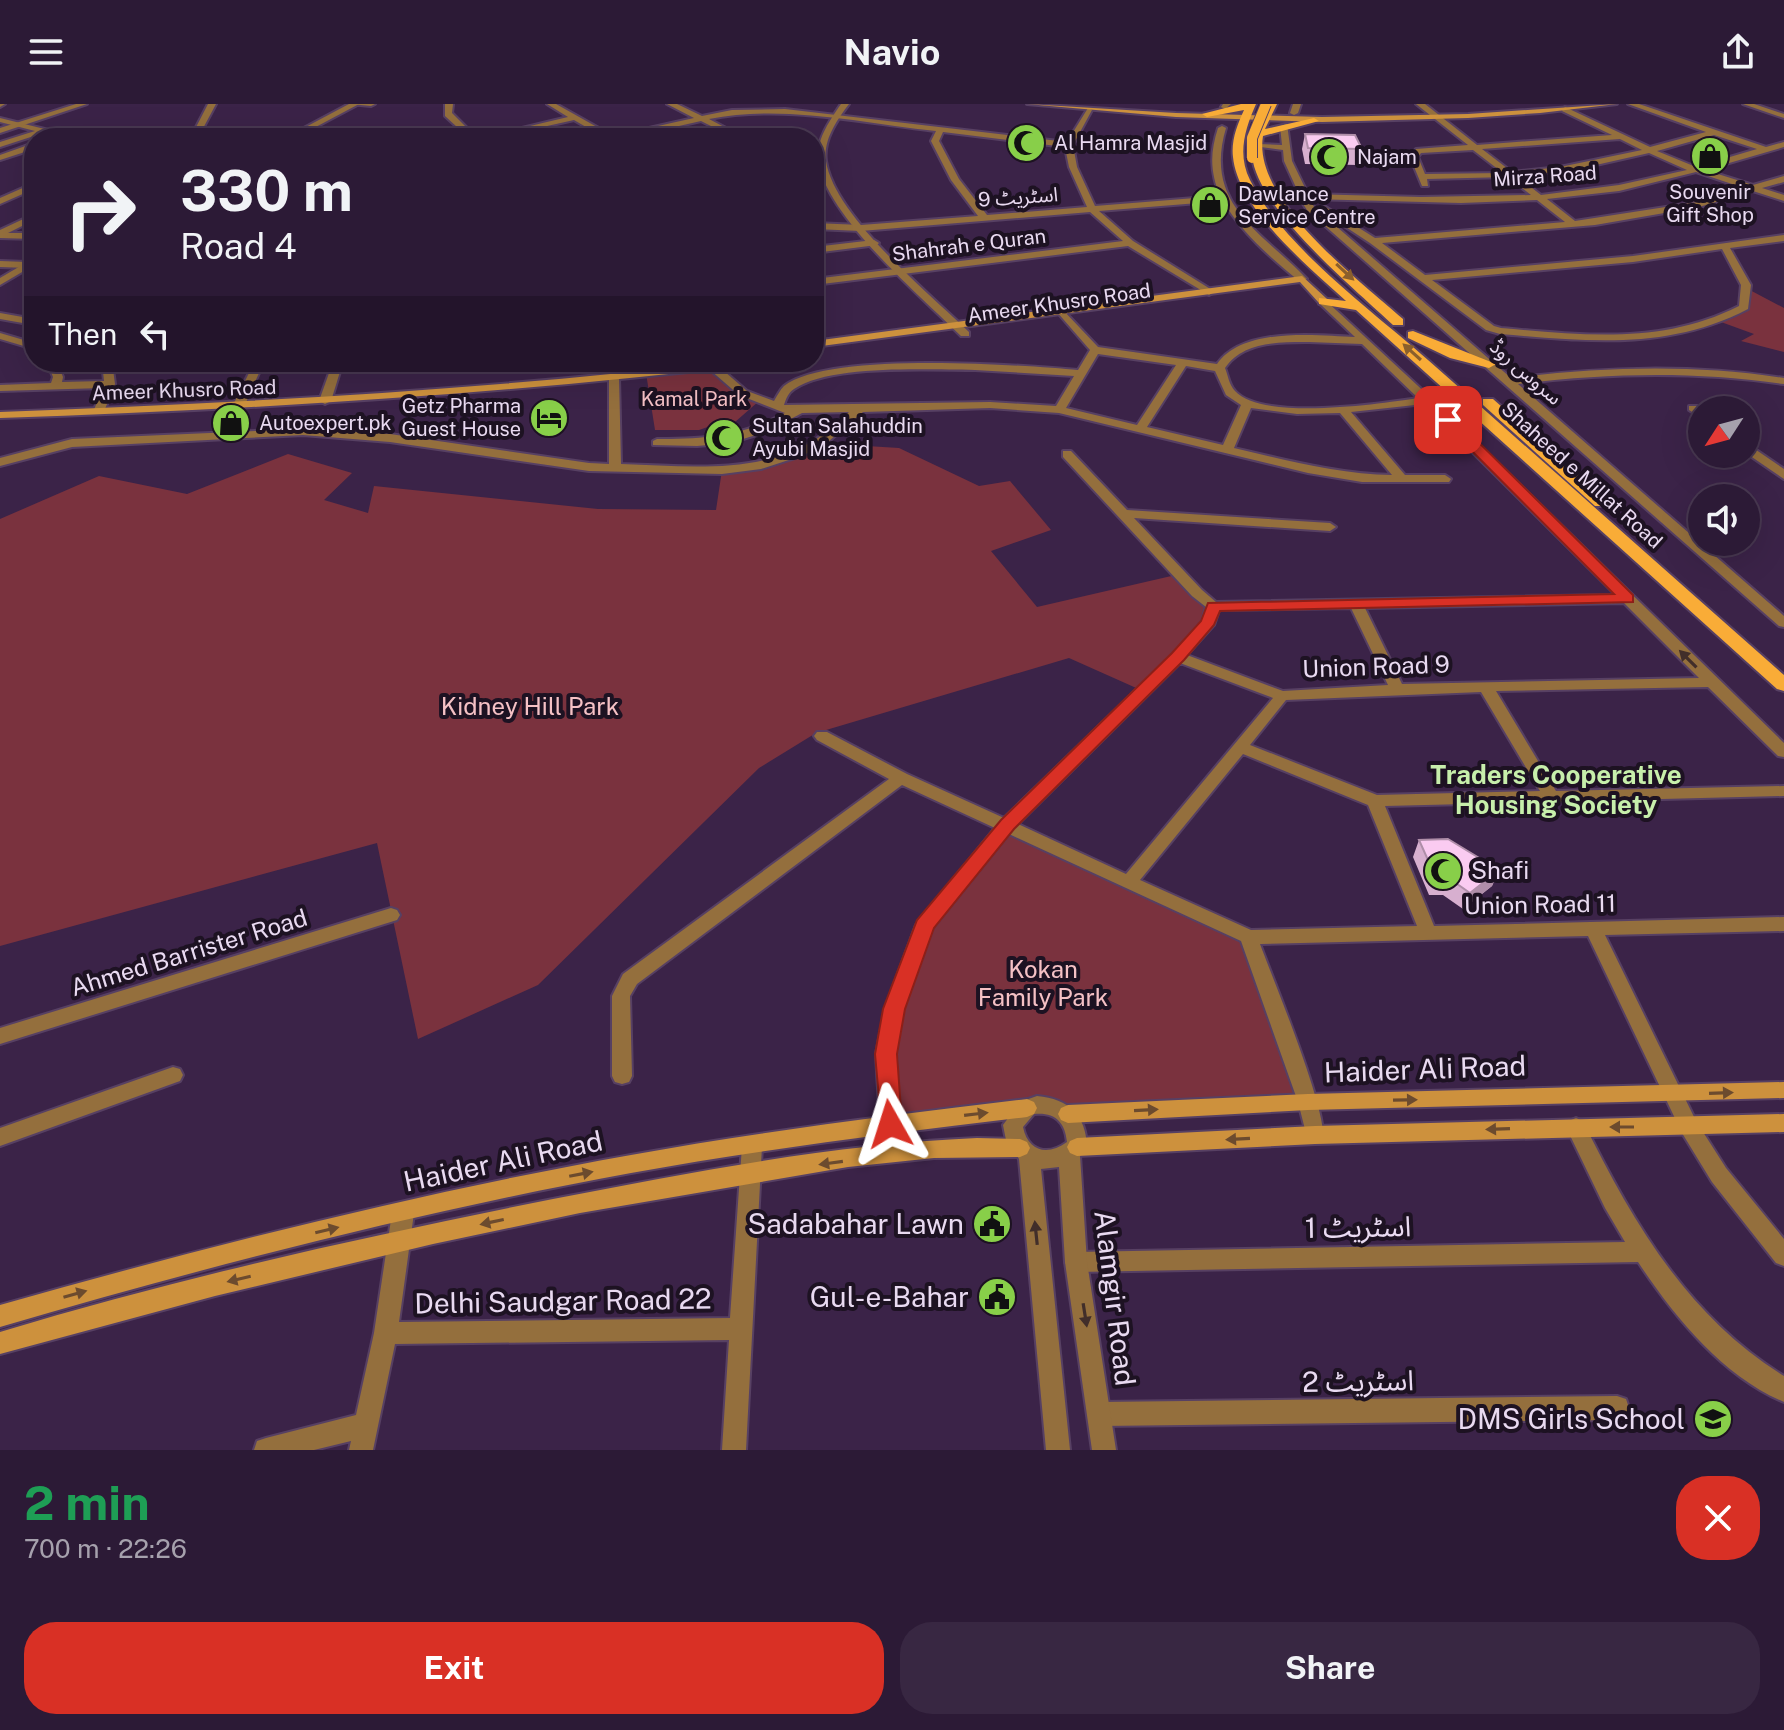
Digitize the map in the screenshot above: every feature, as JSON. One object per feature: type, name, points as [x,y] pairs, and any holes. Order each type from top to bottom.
[{"type":"main road","points":[[1031,104],[1204,116],[1233,111],[1262,125],[1284,126],[1302,113]]},
{"type":"main road","points":[[1073,104],[1204,116],[1228,126],[1246,118],[1262,125],[1302,113]]},
{"type":"main road","points":[[1246,118],[1242,139],[1262,125],[1302,113],[1433,115],[1613,104]]},
{"type":"main road","name":"Shaheed e Millat Road","points":[[1246,118],[1239,165],[1257,202],[1362,307],[1784,685]]},
{"type":"main road","points":[[1262,125],[1253,187],[1313,256],[1313,261]]},
{"type":"main road","name":"Shaheed e Millat Road","points":[[1262,125],[1257,161],[1265,181],[1315,243],[1784,669]]},
{"type":"main road","points":[[1306,283],[1323,301],[1362,307]]},
{"type":"main road","name":"Ameer Khusro Road","points":[[1066,316],[1209,292],[1306,283]]},
{"type":"main road","name":"Ameer Khusro Road","points":[[824,352],[961,330],[1306,283]]},
{"type":"main road","points":[[1323,301],[1344,290]]},
{"type":"main road","name":"Ameer Khusro Road","points":[[824,343],[961,330]]},
{"type":"main road","points":[[1413,335],[1455,355],[1492,367]]},
{"type":"main road","points":[[1463,376],[1492,367]]},
{"type":"main road","name":"Ameer Khusro Road","points":[[327,398],[578,372]]},
{"type":"main road","name":"Ameer Khusro Road","points":[[0,415],[519,388],[664,372]]},
{"type":"main road","name":"Ameer Khusro Road","points":[[0,406],[102,408]]},
{"type":"main road","name":"Haider Ali Road","points":[[1068,1114],[1308,1102],[1784,1090]]},
{"type":"main road","name":"Haider Ali Road","points":[[0,1316],[162,1268],[578,1174],[890,1124],[1027,1108]]},
{"type":"main road","points":[[1073,1150],[1315,1135],[1784,1123]]},
{"type":"main road","points":[[0,1343],[92,1314],[400,1241],[606,1198],[749,1174],[978,1146],[1025,1152]]},
{"type":"street","points":[[15,124],[68,104]]},
{"type":"street","points":[[0,129],[83,104]]},
{"type":"street","points":[[200,128],[212,104]]},
{"type":"street","points":[[292,128],[338,104]]},
{"type":"street","points":[[311,128],[355,104],[371,104]]},
{"type":"street","points":[[449,104],[448,114],[463,128]]},
{"type":"street","points":[[551,104],[593,128]]},
{"type":"street","points":[[671,104],[720,128]]},
{"type":"street","points":[[732,112],[738,104]]},
{"type":"street","points":[[824,144],[830,126],[845,104]]},
{"type":"street","points":[[1420,104],[1573,224]]},
{"type":"street","points":[[1632,104],[1764,149]]},
{"type":"street","points":[[1747,104],[1784,116]]},
{"type":"street","points":[[1567,107],[1649,151],[1784,198]]},
{"type":"street","points":[[1088,110],[1069,145],[1073,167],[1092,209],[1130,243],[1209,292]]},
{"type":"street","points":[[659,128],[732,112],[785,111],[1069,145]]},
{"type":"street","points":[[528,128],[573,118]]},
{"type":"street","points":[[1216,142],[1246,118]]},
{"type":"street","points":[[0,120],[28,128]]},
{"type":"street","points":[[1262,125],[1285,148]]},
{"type":"street","name":"سروس روڈ","points":[[1284,126],[1285,148],[1302,196],[1347,243],[1784,623]]},
{"type":"street","points":[[1222,128],[1216,142],[1215,172],[1224,198],[1259,240],[1306,283]]},
{"type":"street","points":[[940,131],[935,141],[940,156],[984,217]]},
{"type":"street","points":[[1421,177],[1510,175],[1574,166],[1649,151],[1715,132]]},
{"type":"street","points":[[1434,199],[1414,157],[1419,151],[1618,137]]},
{"type":"street","points":[[0,145],[24,138]]},
{"type":"street","points":[[1533,142],[1547,150]]},
{"type":"street","name":"Mirza Road","points":[[1302,196],[1539,198],[1616,188],[1697,170],[1784,144]]},
{"type":"street","points":[[0,158],[24,150]]},
{"type":"street","points":[[13,154],[24,155]]},
{"type":"street","points":[[1561,158],[1574,166]]},
{"type":"street","points":[[824,174],[874,243],[961,330]]},
{"type":"street","points":[[1373,241],[1573,224],[1660,212],[1784,179]]},
{"type":"street","points":[[824,180],[828,182]]},
{"type":"street","points":[[0,201],[24,190]]},
{"type":"street","points":[[1302,196],[1373,241],[1490,328],[1500,331],[1575,337],[1653,335],[1721,322],[1744,307],[1746,285],[1725,247]]},
{"type":"street","name":"اسٹریٹ 9","points":[[824,226],[861,228],[1224,198]]},
{"type":"street","points":[[0,234],[24,222]]},
{"type":"street","points":[[0,234],[24,235]]},
{"type":"street","points":[[1423,278],[1725,247],[1784,238]]},
{"type":"street","points":[[824,249],[874,243]]},
{"type":"street","name":"Shahrah e Quran","points":[[824,281],[1130,243]]},
{"type":"street","points":[[0,264],[24,265]]},
{"type":"street","points":[[0,282],[24,269]]},
{"type":"street","points":[[0,291],[24,272]]},
{"type":"street","points":[[1323,301],[1510,478],[1627,599],[1784,752]]},
{"type":"street","points":[[1066,316],[1095,350],[1220,368]]},
{"type":"street","points":[[1,317],[24,320]]},
{"type":"street","points":[[0,336],[24,343]]},
{"type":"street","points":[[1220,368],[1227,355],[1252,345],[1321,338],[1366,341]]},
{"type":"street","points":[[1059,410],[1095,350]]},
{"type":"street","points":[[1140,430],[1184,361]]},
{"type":"street","points":[[777,408],[790,386],[823,375],[864,370],[945,366],[1081,373]]},
{"type":"street","points":[[1220,368],[1231,394],[1247,403],[1288,409],[1344,411],[1427,400]]},
{"type":"street","points":[[1509,382],[1604,370],[1676,369],[1743,373],[1784,381]]},
{"type":"street","points":[[56,372],[56,385]]},
{"type":"street","points":[[102,408],[110,384],[108,372]]},
{"type":"street","points":[[241,403],[254,372]]},
{"type":"street","points":[[327,398],[335,372]]},
{"type":"street","points":[[719,372],[743,393],[777,408],[798,411],[990,405],[1059,410],[1227,451],[1362,478],[1445,479]]},
{"type":"street","points":[[614,377],[615,468]]},
{"type":"street","points":[[0,388],[110,384]]},
{"type":"street","points":[[1227,451],[1247,403]]},
{"type":"street","points":[[0,462],[72,443],[303,432],[390,438],[615,468],[690,472],[761,465],[825,439],[858,410]]},
{"type":"street","points":[[657,443],[731,441],[768,428],[798,411]]},
{"type":"street","points":[[1344,411],[1401,478]]},
{"type":"street","points":[[1067,454],[1197,593],[1213,606],[1627,599]]},
{"type":"street","points":[[1760,457],[1784,475]]},
{"type":"street","points":[[1126,514],[1330,527]]},
{"type":"street","points":[[1355,602],[1397,689]]},
{"type":"street","points":[[890,1124],[886,1093],[888,1039],[894,1009],[925,925],[1007,825],[1178,657],[1209,622],[1213,606]]},
{"type":"street","points":[[1178,657],[1282,696]]},
{"type":"street","name":"Union Road 9","points":[[1129,882],[1282,696],[1397,689],[1712,682]]},
{"type":"street","points":[[1486,687],[1550,795]]},
{"type":"street","points":[[822,736],[901,778],[1249,937],[1308,1102],[1315,1135]]},
{"type":"street","points":[[1240,747],[1375,801],[1784,791]]},
{"type":"street","points":[[622,1076],[621,996],[630,979],[901,778]]},
{"type":"street","points":[[1375,801],[1428,932]]},
{"type":"street","name":"Ahmed Barrister Road","points":[[0,1036],[391,915]]},
{"type":"street","name":"Union Road 11","points":[[1249,937],[1784,924]]},
{"type":"street","points":[[1593,928],[1689,1127],[1719,1175],[1784,1256]]},
{"type":"street","points":[[0,1137],[173,1075]]},
{"type":"street","points":[[1048,1105],[1068,1114],[1078,1131],[1073,1150],[1051,1160],[1025,1152],[1014,1139],[1013,1125],[1027,1108],[1048,1105]]},
{"type":"street","points":[[1576,1127],[1602,1186],[1641,1252],[1709,1331],[1784,1390]]},
{"type":"street","points":[[734,1450],[752,1146]]},
{"type":"street","name":"Alamgir Road","points":[[1073,1150],[1076,1262],[1104,1450]]},
{"type":"street","points":[[1025,1152],[1058,1450]]},
{"type":"street","points":[[361,1450],[386,1333],[403,1213]]},
{"type":"street","name":"اسٹریٹ 1","points":[[1076,1262],[1641,1252]]},
{"type":"street","name":"Delhi Saudgar Road 22","points":[[386,1333],[741,1329]]},
{"type":"street","name":"اسٹریٹ 2","points":[[1100,1414],[1617,1408]]},
{"type":"street","points":[[266,1450],[368,1424]]},
{"type":"green space","points":[[1746,288],[1784,308],[1784,352],[1741,341],[1754,334],[1721,322],[1744,307]]},
{"type":"green space","name":"Kamal Park","points":[[720,372],[759,401],[735,422],[731,419],[699,430],[655,430],[646,373]]},
{"type":"green space","name":"Kidney Hill Park","points":[[818,443],[899,448],[979,486],[1010,481],[1051,530],[991,551],[1037,607],[1180,574],[1213,606],[1206,625],[1143,691],[1069,658],[816,733],[759,768],[538,985],[418,1039],[377,843],[0,946],[0,519],[99,476],[187,494],[288,454],[352,473],[324,500],[368,513],[374,486],[598,509],[716,510],[722,470],[782,459]]},
{"type":"green space","name":"Kokan Family Park","points":[[1007,825],[1249,937],[1308,1102],[981,1113],[890,1124],[886,1054],[925,925]]},
{"type":"building","points":[[1305,134],[1355,135],[1362,149],[1308,148]]},
{"type":"building","points":[[1448,839],[1499,870],[1470,893],[1450,879],[1436,878],[1419,840]]},
{"type":"place","name":"Al Hamra Masjid","points":[[1026,143]]},
{"type":"place","name":"Souvenir Gift Shop","points":[[1710,156]]},
{"type":"place","name":"Najam","points":[[1329,157]]},
{"type":"place","name":"Dawlance Service Centre","points":[[1210,205]]},
{"type":"place","name":"Getz Pharma Guest House","points":[[549,418]]},
{"type":"place","name":"Autoexpert.pk","points":[[231,423]]},
{"type":"place","name":"Sultan Salahuddin Ayubi Masjid","points":[[724,438]]},
{"type":"place","name":"Shafi","points":[[1443,871]]},
{"type":"place","name":"Sadabahar Lawn","points":[[992,1224]]},
{"type":"place","name":"Gul-e-Bahar","points":[[997,1297]]},
{"type":"place","name":"DMS Girls School","points":[[1713,1419]]},
{"type":"district","name":"Traders Cooperative Housing Society","points":[[1556,790]]},
{"type":"route","points":[[890,1124],[886,1054],[894,1009],[925,925],[1007,825],[1178,657],[1209,622],[1213,606],[1627,599],[1510,478],[1448,420]]}]
